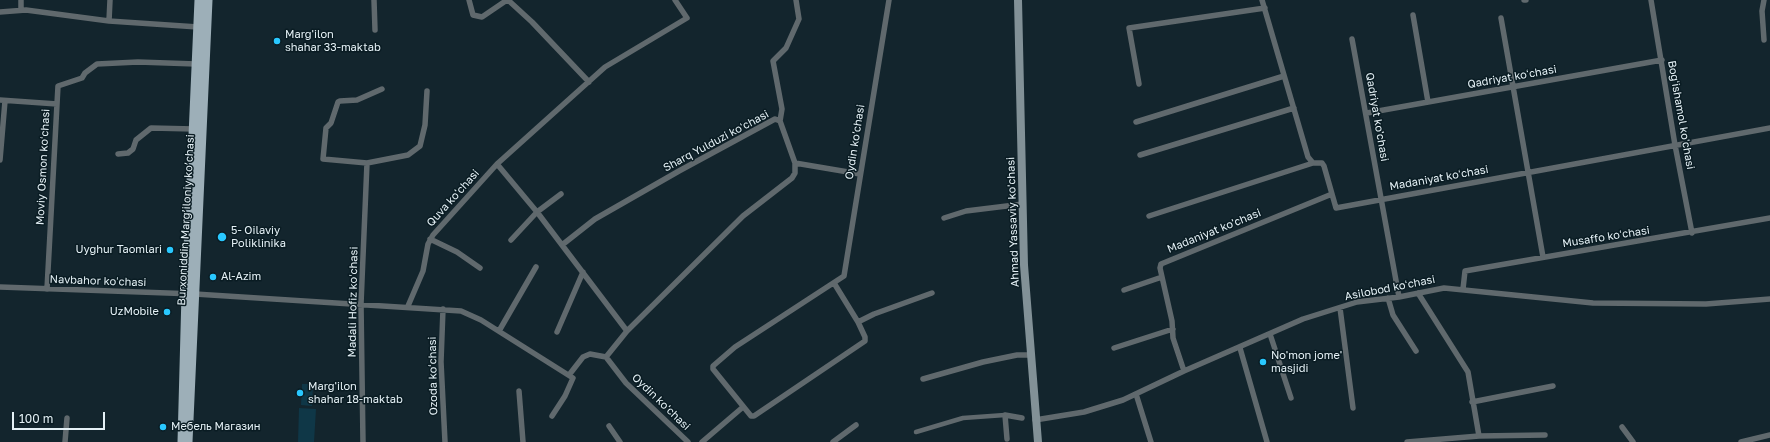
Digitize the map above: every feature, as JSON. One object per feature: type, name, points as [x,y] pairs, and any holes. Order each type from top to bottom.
[{"type":"main road","name":"Burxoniddin Marg’iloniy ko’chasi","points":[[188,442],[194,129],[199,0]]},
{"type":"main road","name":"Burxoniddin Marg’iloniy ko’chasi","points":[[182,442],[208,0]]},
{"type":"main road","name":"Ahmad Yassaviy ko'chasi","points":[[1018,0],[1024,265],[1035,420],[1038,442]]},
{"type":"street","points":[[21,10],[22,0]]},
{"type":"street","points":[[109,21],[110,0]]},
{"type":"street","points":[[374,0],[375,30]]},
{"type":"street","points":[[468,0],[473,14],[482,17],[508,0],[589,82]]},
{"type":"street","name":"Quva ko'chasi","points":[[408,306],[423,272],[430,239],[497,164],[605,67],[687,18],[675,0]]},
{"type":"street","points":[[780,121],[782,109],[772,60],[786,48],[799,19],[796,0]]},
{"type":"street","name":"Oydin ko'chasi","points":[[834,283],[858,322],[865,337],[863,343],[754,416],[751,416],[713,369],[713,366],[735,347],[844,276],[889,0]]},
{"type":"street","name":"Madaniyat koʻchasi","points":[[1262,0],[1308,157],[1313,163],[1322,163],[1324,166],[1336,208],[1770,128]]},
{"type":"street","name":"Bogʻishamol koʻchasi","points":[[1651,0],[1675,145],[1692,232]]},
{"type":"street","points":[[1764,0],[1762,11],[1764,40]]},
{"type":"street","points":[[1139,84],[1129,28],[1265,8]]},
{"type":"street","points":[[0,12],[21,10],[109,21],[198,27]]},
{"type":"street","points":[[1413,15],[1428,102]]},
{"type":"street","points":[[1501,18],[1543,257]]},
{"type":"street","name":"Qadriyat ko'chasi","points":[[1352,39],[1367,113],[1399,297]]},
{"type":"street","name":"Qadriyat koʻchasi","points":[[1367,113],[1662,60]]},
{"type":"street","points":[[57,104],[58,86],[82,78],[84,73],[97,64],[138,62],[196,64]]},
{"type":"street","points":[[1136,122],[1284,76]]},
{"type":"street","points":[[382,89],[357,100],[340,101],[331,123],[326,128],[323,159],[367,163],[399,158],[408,155],[420,146],[425,125],[427,91]]},
{"type":"street","points":[[0,160],[3,101]]},
{"type":"street","name":"Moviy Osmon koʻchasi","points":[[3,101],[57,104],[47,289]]},
{"type":"street","points":[[1140,155],[1294,108]]},
{"type":"street","name":"Sharq Yulduzi koʻchasi","points":[[562,245],[595,219],[775,119],[780,121],[795,163]]},
{"type":"street","points":[[118,154],[128,153],[133,149],[136,140],[151,128],[194,129]]},
{"type":"street","name":"Madali Hofiz koʻchasi","points":[[364,442],[361,304],[367,163]]},
{"type":"street","points":[[569,375],[583,357],[590,354],[606,357],[627,331],[743,216],[792,178],[795,173],[795,163],[860,174]]},
{"type":"street","points":[[1149,216],[1313,163]]},
{"type":"street","points":[[497,164],[537,212],[627,331]]},
{"type":"street","points":[[511,240],[537,212],[561,194]]},
{"type":"street","name":"Madaniyat ko'chasi","points":[[1162,277],[1160,268],[1161,264],[1332,194]]},
{"type":"street","points":[[944,218],[966,211],[1023,204]]},
{"type":"street","name":"Musaffo koʻchasi","points":[[1463,289],[1465,271],[1770,218]]},
{"type":"street","points":[[430,239],[457,252],[480,268]]},
{"type":"street","points":[[499,332],[536,266]]},
{"type":"street","points":[[557,332],[583,272]]},
{"type":"street","points":[[1124,290],[1162,277],[1173,328],[1173,338],[1184,371]]},
{"type":"street","name":"Navbahor koʻchasi","points":[[0,287],[190,294],[408,306]]},
{"type":"street","name":"Asilobod koʻchasi","points":[[1035,420],[1084,412],[1123,400],[1184,371],[1240,348],[1303,319],[1357,302],[1399,297],[1444,288],[1593,303],[1706,304],[1770,299]]},
{"type":"street","points":[[858,322],[874,314],[932,293]]},
{"type":"street","points":[[1418,293],[1468,372],[1478,436]]},
{"type":"street","points":[[1388,298],[1393,315],[1416,351]]},
{"type":"street","points":[[408,306],[461,311],[470,314],[569,375],[573,379],[565,396],[552,416]]},
{"type":"street","points":[[1340,308],[1353,408]]},
{"type":"street","name":"Ozoda koʻchasi","points":[[443,309],[441,362],[445,442]]},
{"type":"street","points":[[1114,348],[1173,328]]},
{"type":"street","points":[[1270,334],[1291,398]]},
{"type":"street","points":[[1240,348],[1267,442]]},
{"type":"street","points":[[923,379],[983,362],[1017,355],[1031,355]]},
{"type":"street","name":"Oydin ko'chasi","points":[[606,357],[626,383],[688,442]]},
{"type":"street","points":[[1472,402],[1553,386]]},
{"type":"street","points":[[519,391],[524,442]]},
{"type":"street","points":[[1136,394],[1151,442]]},
{"type":"street","points":[[702,442],[743,406]]},
{"type":"street","points":[[916,432],[962,418],[1005,415],[1022,418]]},
{"type":"street","points":[[1005,415],[1007,439]]},
{"type":"street","points":[[65,442],[67,418]]},
{"type":"street","points":[[833,442],[856,425]]},
{"type":"street","points":[[609,426],[620,442]]},
{"type":"street","points":[[1622,427],[1633,442]]},
{"type":"street","points":[[1406,442],[1478,436],[1545,435]]},
{"type":"street","points":[[1741,442],[1770,435]]},
{"type":"shaded area","points":[[302,384],[313,384],[312,406],[301,405]]},
{"type":"shaded area","points":[[299,408],[316,409],[314,442],[298,442]]},
{"type":"place","name":"Marg'ilon shahar 33-maktab","points":[[277,41]]},
{"type":"place","name":"5- Oilaviy Poliklinika","points":[[222,237]]},
{"type":"place","name":"Uyghur Taomlari","points":[[170,250]]},
{"type":"place","name":"Al-Azim","points":[[213,277]]},
{"type":"place","name":"UzMobile","points":[[167,312]]},
{"type":"place","name":"No'mon jome' masjidi","points":[[1263,362]]},
{"type":"place","name":"Marg'ilon shahar 18-maktab","points":[[300,393]]},
{"type":"place","name":"Мебель Магазин","points":[[163,427]]}]
